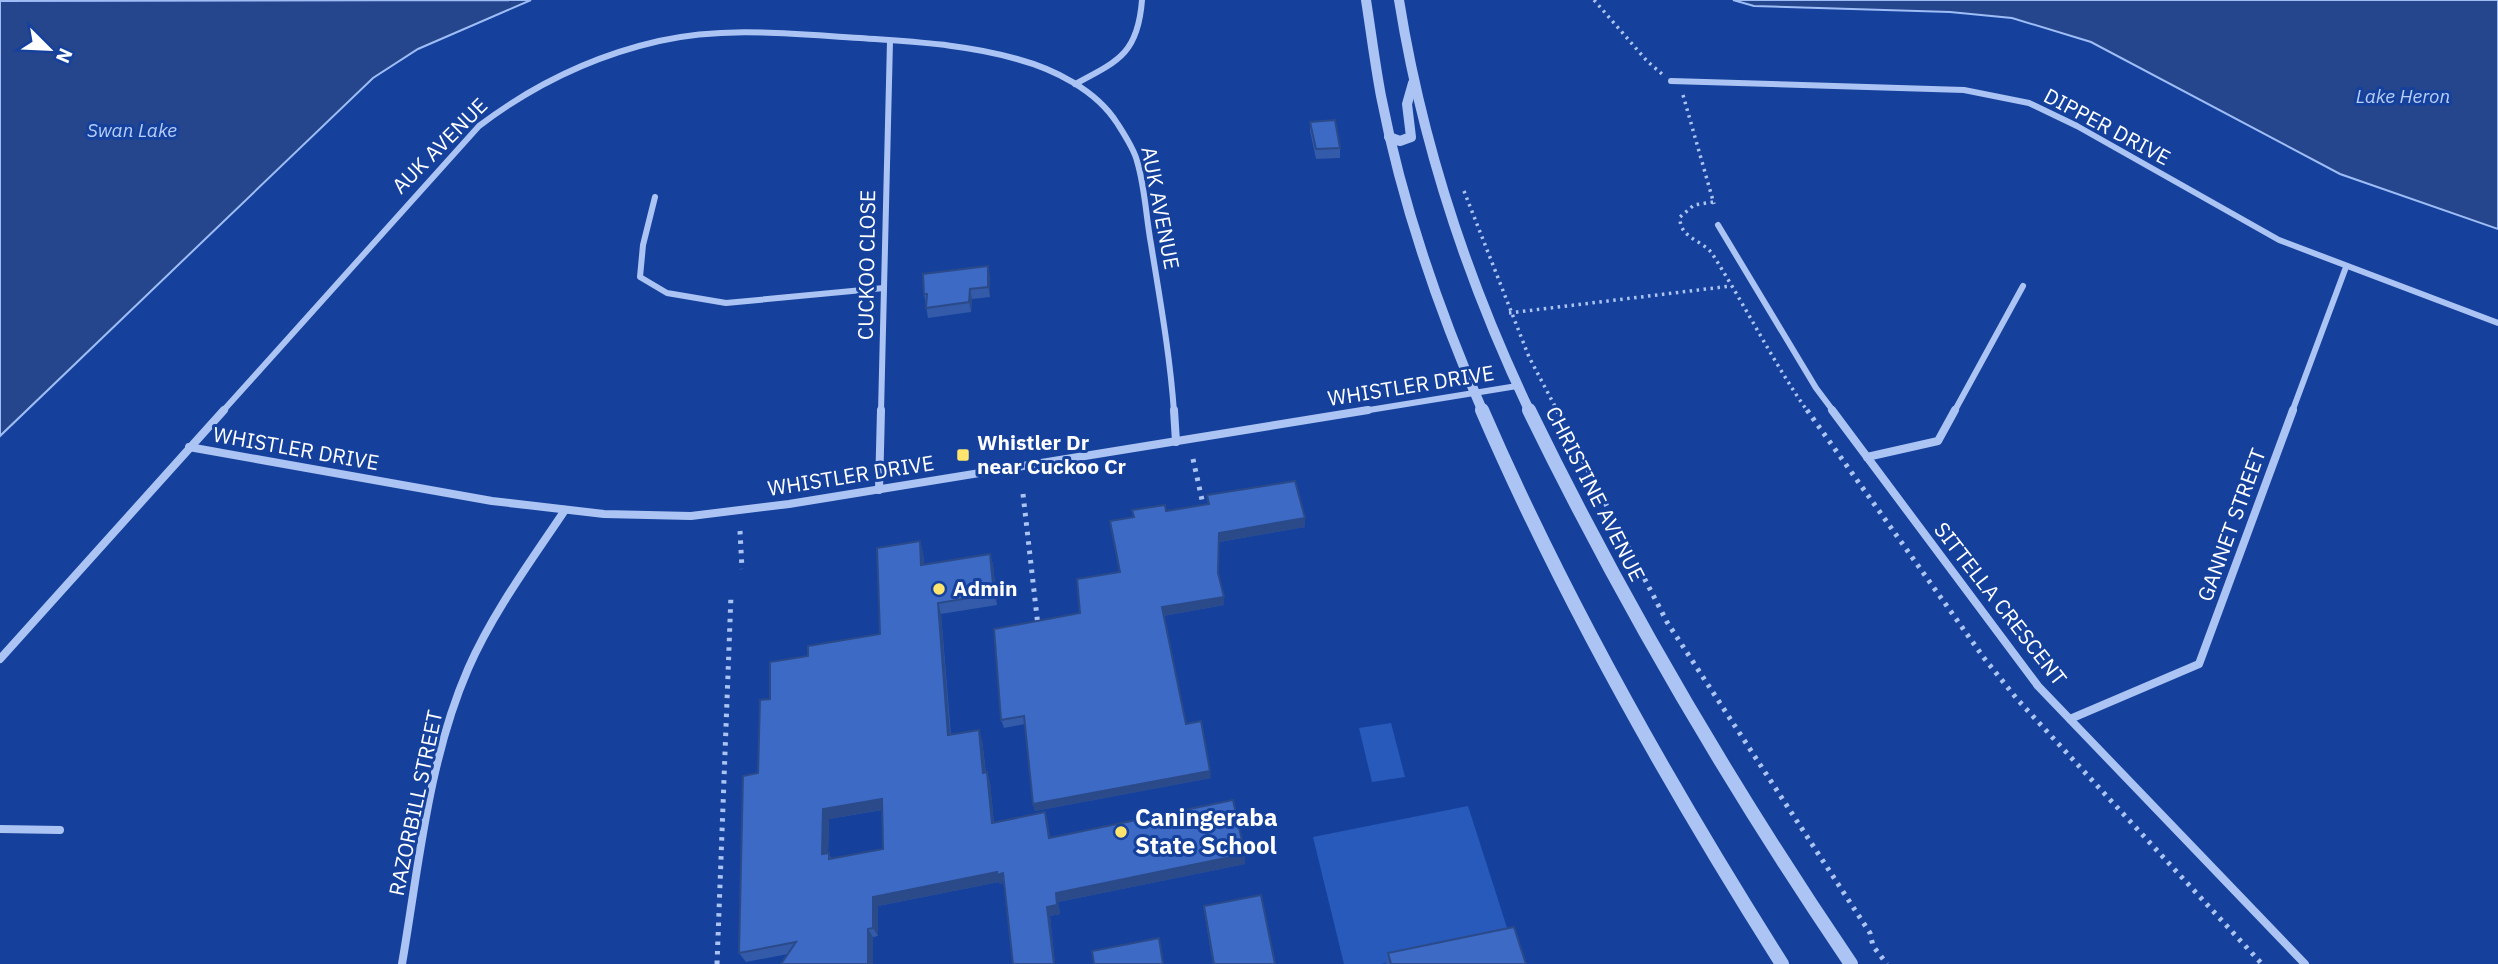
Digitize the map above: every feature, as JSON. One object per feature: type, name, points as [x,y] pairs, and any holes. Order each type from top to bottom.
[{"type":"street","points":[[1075,84],[1121,58],[1134,46],[1139,34],[1142,0]]},
{"type":"street","points":[[1366,0],[1389,136],[1439,303],[1476,394],[1573,606],[1725,875],[1782,964]]},
{"type":"street","name":"CHRISTINE AVENUE","points":[[1399,0],[1413,83],[1447,209],[1517,386],[1623,598],[1696,723],[1851,964]]},
{"type":"street","name":"AUK AVENUE","points":[[0,659],[479,126],[519,97],[547,81],[606,56],[691,35],[776,32],[890,41],[1000,54],[1045,68],[1075,84],[1115,117],[1127,134],[1137,159],[1171,370],[1176,442]]},
{"type":"street","name":"CUCKOO CLOSE","points":[[879,489],[890,41]]},
{"type":"street","name":"DIPPER DRIVE","points":[[1671,81],[1949,89],[2004,96],[2053,113],[2270,235],[2346,267],[2498,323]]},
{"type":"street","points":[[1389,136],[1400,141],[1411,137],[1407,104],[1413,83]]},
{"type":"street","points":[[655,197],[643,245],[640,277],[667,293],[726,303],[884,288]]},
{"type":"street","name":"SITTELLA CRESCENT","points":[[1718,225],[1804,369],[2019,663],[2305,964]]},
{"type":"street","name":"GANNET STREET","points":[[2070,719],[2199,664],[2346,267]]},
{"type":"street","points":[[1867,457],[1938,441],[2023,286]]},
{"type":"street","name":"WHISTLER DRIVE","points":[[189,447],[492,501],[643,517],[691,516],[879,489],[1517,386]]},
{"type":"street","name":"RAZORBILL STREET","points":[[402,964],[439,757],[453,709],[478,650],[526,568],[565,510]]},
{"type":"street","points":[[0,829],[61,830]]},
{"type":"path","points":[[1594,0],[1647,61],[1671,81],[1686,102],[1718,225]]},
{"type":"path","points":[[1462,185],[1509,313],[1554,409],[1667,622],[1870,933],[1873,946],[1887,964]]},
{"type":"path","points":[[1509,313],[1753,285]]},
{"type":"path","points":[[1193,459],[1205,516]]},
{"type":"path","points":[[1023,494],[1038,629]]},
{"type":"path","points":[[740,531],[742,569]]},
{"type":"path","points":[[717,964],[731,595]]},
{"type":"shaded area","points":[[1391,723],[1405,777],[1372,782],[1359,728]]},
{"type":"shaded area","points":[[1468,806],[1510,937],[1381,964],[1344,964],[1313,837]]},
{"type":"water","name":"Swan Lake","points":[[531,0],[418,49],[373,78],[0,436],[0,1]]},
{"type":"water","name":"Lake Heron","points":[[1733,0],[2498,0],[2498,229],[2340,174],[2091,42],[2012,18],[1950,12],[1754,6]]},
{"type":"building","points":[[1335,120],[1340,148],[1316,149],[1310,122]]},
{"type":"building","points":[[988,266],[988,287],[970,289],[969,302],[926,308],[927,294],[924,294],[923,274]]},
{"type":"building","points":[[1295,481],[1305,518],[1219,533],[1218,573],[1224,597],[1162,607],[1186,724],[1201,721],[1210,771],[1033,804],[1024,716],[1001,720],[994,629],[1080,613],[1077,579],[1120,572],[1110,521],[1134,517],[1132,510],[1165,505],[1166,511],[1209,504],[1207,495]]},
{"type":"building","points":[[920,541],[921,565],[990,554],[994,594],[938,603],[948,735],[979,730],[983,773],[987,772],[992,823],[1045,812],[1049,838],[1233,800],[1245,854],[1056,893],[1057,905],[1047,907],[1054,964],[1013,964],[1003,873],[997,875],[997,872],[873,897],[873,928],[868,929],[868,964],[781,964],[796,942],[739,953],[743,776],[758,773],[760,700],[770,699],[770,662],[808,656],[808,646],[880,634],[877,548]],"holes":[[[882,799],[883,849],[829,859],[829,853],[822,854],[823,809]]]},
{"type":"building","points":[[1261,895],[1275,964],[1214,964],[1204,906]]},
{"type":"building","points":[[1514,927],[1526,964],[1391,964],[1388,953]]},
{"type":"building","points":[[1159,938],[1163,964],[1094,964],[1092,951]]},
{"type":"place","name":"Whistler Dr near Cuckoo Cr","points":[[963,455]]},
{"type":"place","name":"Admin","points":[[939,589]]},
{"type":"place","name":"Caningeraba State School","points":[[1121,832]]}]
